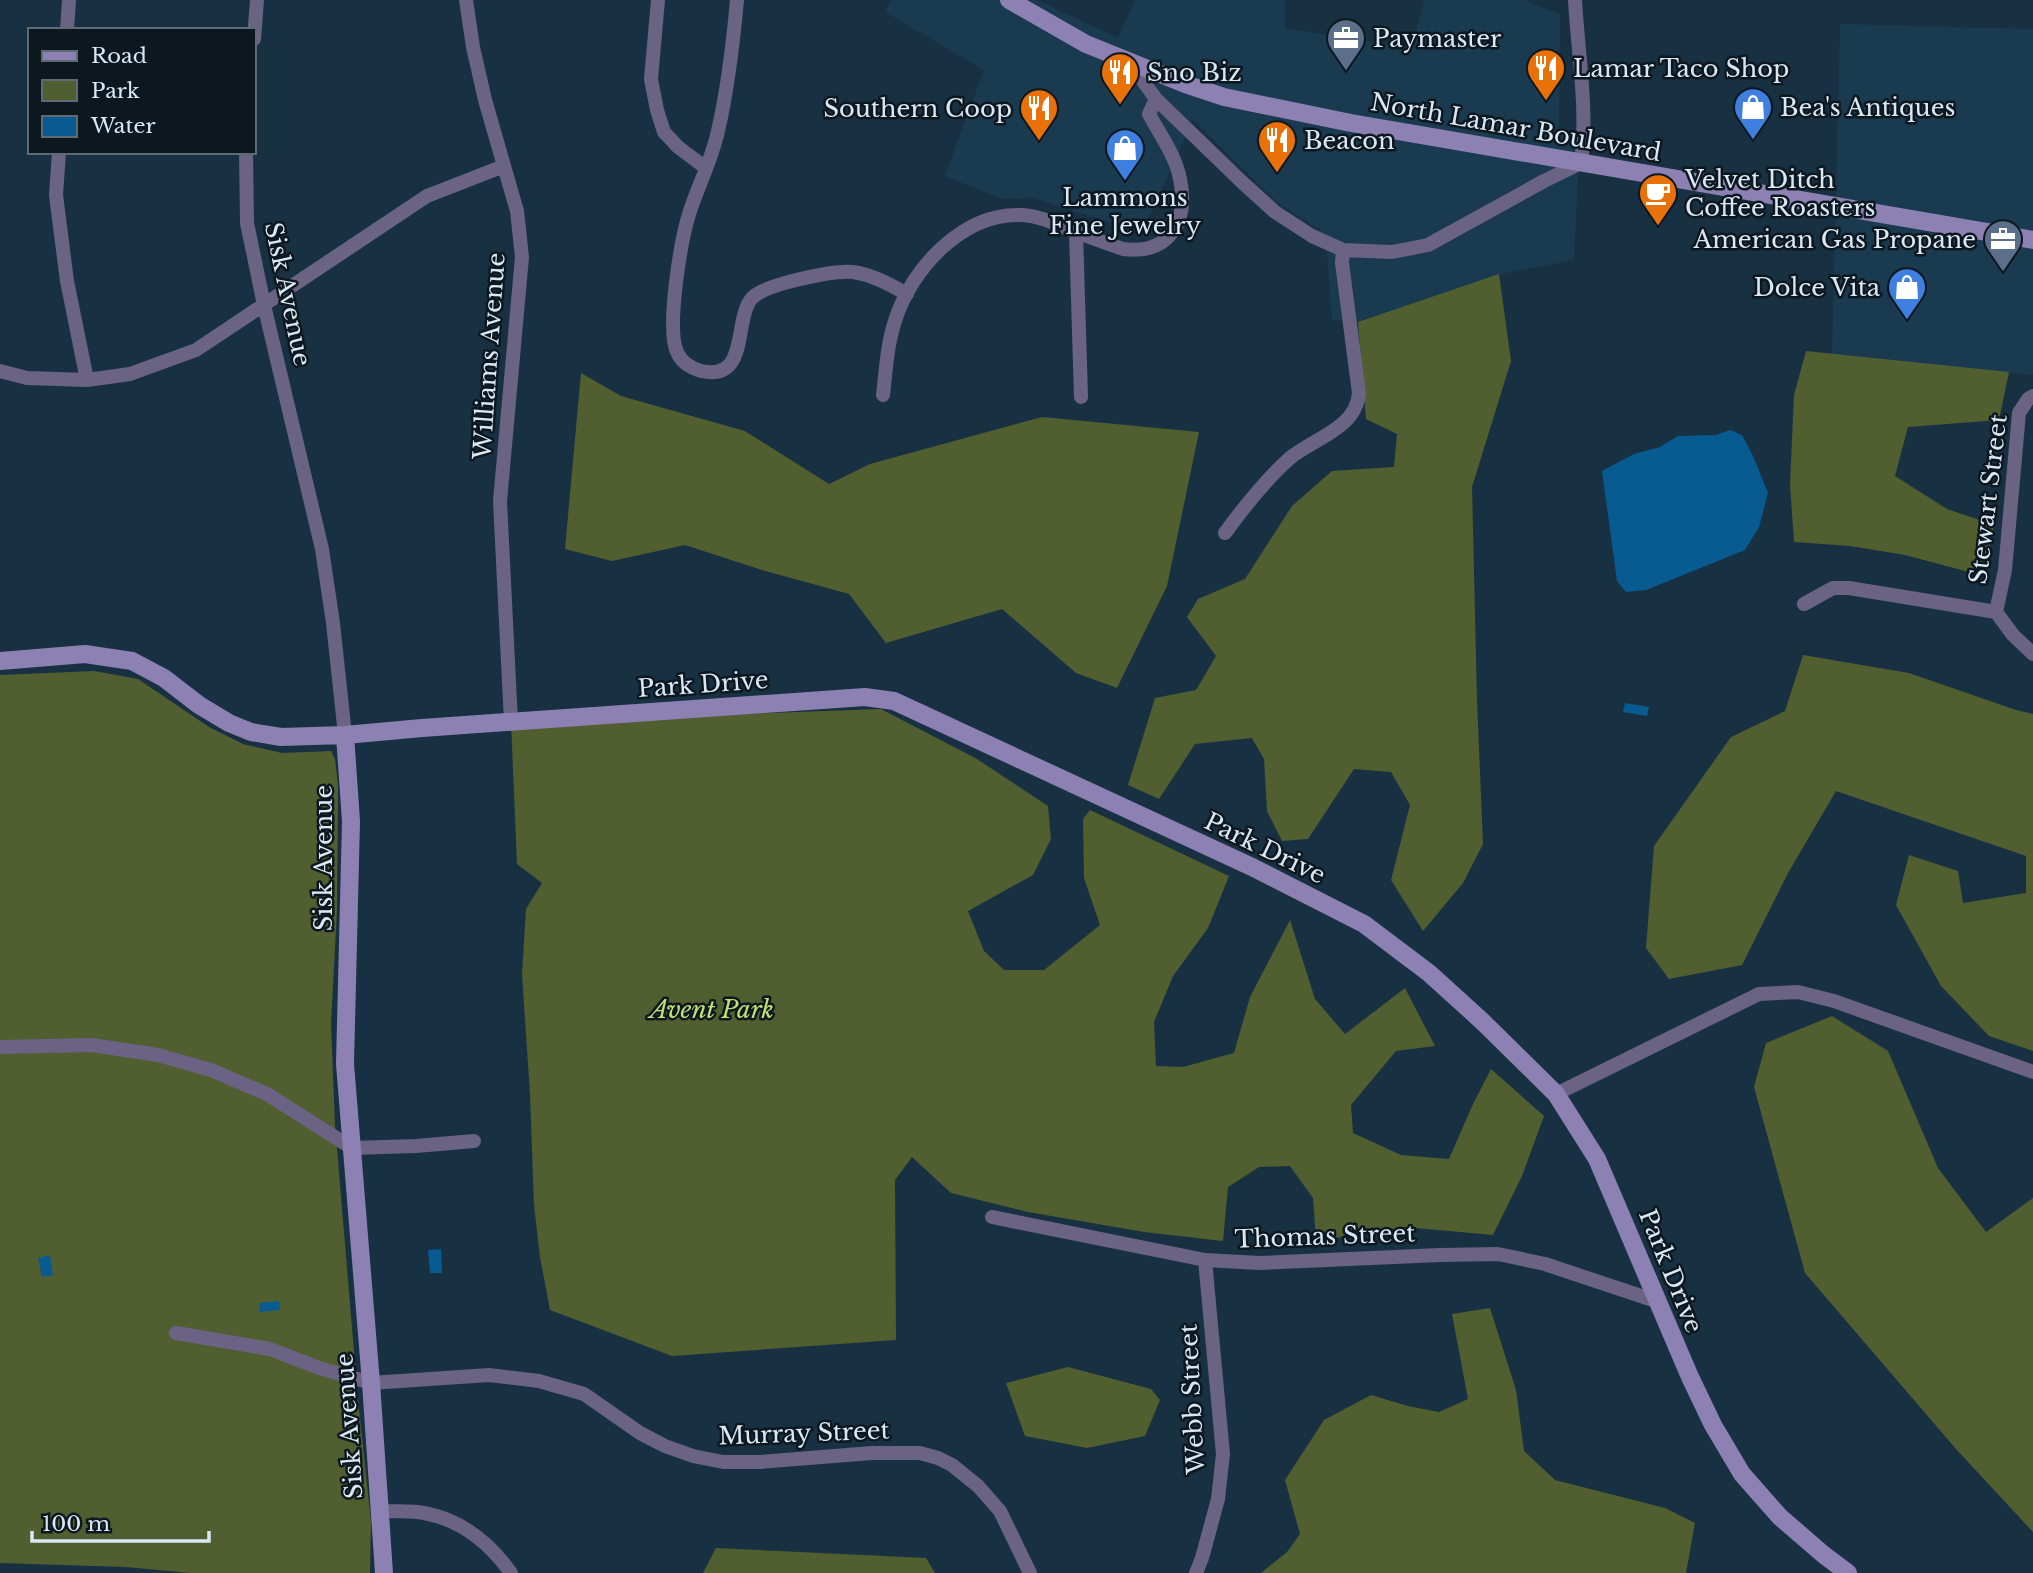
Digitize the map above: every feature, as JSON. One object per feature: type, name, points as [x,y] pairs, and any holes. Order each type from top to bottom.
[{"type":"street","points":[[67,28],[69,0]]},
{"type":"street","points":[[255,28],[257,0]]},
{"type":"street","name":"Williams Avenue","points":[[466,0],[485,100],[517,211],[522,257],[500,501],[510,722]]},
{"type":"street","points":[[657,0],[652,79],[657,110],[664,132],[678,147],[706,168]]},
{"type":"street","points":[[737,0],[718,133],[689,212],[684,234],[673,340],[678,355],[685,363],[707,372],[718,371],[730,363],[736,356],[747,306],[760,292],[773,286],[851,272],[879,278],[907,294]]},
{"type":"street","name":"North Lamar Boulevard","points":[[1010,0],[1086,44],[1224,97],[1349,123],[2033,240]]},
{"type":"street","points":[[1130,63],[1156,99],[1275,212],[1311,236],[1343,250],[1392,252],[1428,245],[1581,163],[1584,142],[1583,107],[1575,0]]},
{"type":"street","points":[[883,394],[895,319],[907,294],[929,261],[953,239],[985,221],[1022,215],[1045,219],[1123,249],[1136,251],[1161,244],[1172,235],[1182,208],[1182,194],[1173,159],[1149,114],[1156,99]]},
{"type":"street","points":[[59,154],[57,195],[65,269],[87,380]]},
{"type":"street","name":"Sisk Avenue","points":[[246,154],[247,223],[322,548],[345,735],[351,821],[345,1064],[384,1573]]},
{"type":"street","points":[[0,371],[27,378],[87,380],[130,374],[196,350],[427,196],[504,166]]},
{"type":"street","points":[[1076,232],[1082,397]]},
{"type":"street","points":[[1225,533],[1245,505],[1292,457],[1345,421],[1356,408],[1359,393],[1342,263],[1343,250]]},
{"type":"street","name":"Stewart Street","points":[[1996,612],[2004,569],[2019,413],[2033,396]]},
{"type":"street","points":[[1804,604],[1833,588],[1849,588],[1996,612],[2013,635],[2033,654]]},
{"type":"street","name":"Park Drive","points":[[0,661],[85,654],[132,661],[164,678],[199,705],[229,723],[251,732],[281,737],[345,735],[865,697],[894,701],[1252,867],[1364,924],[1429,973],[1556,1094],[1597,1159],[1628,1228],[1656,1301],[1709,1418],[1742,1474],[1780,1517],[1848,1573]]},
{"type":"street","points":[[1556,1094],[1759,994],[1798,992],[1834,1001],[2033,1072]]},
{"type":"street","points":[[0,1047],[92,1045],[158,1055],[211,1070],[267,1094],[352,1148],[474,1141]]},
{"type":"street","name":"Thomas Street","points":[[992,1217],[1205,1260],[1260,1263],[1498,1254],[1545,1265],[1656,1301]]},
{"type":"street","name":"Webb Street","points":[[1196,1573],[1218,1499],[1223,1454],[1205,1260]]},
{"type":"street","name":"Murray Street","points":[[176,1333],[270,1349],[319,1368],[371,1383],[489,1375],[539,1381],[584,1394],[640,1433],[665,1446],[693,1456],[723,1462],[760,1462],[872,1453],[920,1453],[938,1458],[952,1465],[978,1486],[1000,1511],[1030,1573]]},
{"type":"street","points":[[380,1511],[423,1513],[453,1522],[481,1538],[511,1573]]},
{"type":"shaded area","points":[[891,0],[1037,0],[1118,38],[1135,0],[1285,0],[1285,28],[1412,48],[1424,0],[1524,0],[1560,14],[1559,133],[1580,137],[1574,260],[1501,274],[1358,322],[1332,320],[1327,253],[1320,230],[1278,203],[1193,120],[1145,226],[1127,228],[1033,198],[1002,199],[945,176],[984,70],[885,12]]},
{"type":"shaded area","points":[[1840,24],[2033,29],[2033,375],[1832,355]]},
{"type":"green space","points":[[1499,274],[1511,361],[1472,487],[1483,844],[1463,883],[1423,931],[1391,880],[1410,805],[1391,772],[1354,769],[1308,839],[1282,841],[1267,811],[1264,759],[1252,738],[1195,744],[1159,799],[1128,785],[1155,698],[1196,690],[1216,656],[1187,617],[1198,599],[1245,579],[1292,506],[1332,471],[1394,467],[1397,434],[1366,419],[1358,322]]},
{"type":"green space","points":[[1806,351],[2009,372],[1999,420],[1908,427],[1895,476],[1947,509],[1994,525],[1984,576],[1905,555],[1850,546],[1794,542],[1790,484],[1794,395]]},
{"type":"green space","points":[[581,373],[621,396],[745,431],[829,484],[870,464],[1042,417],[1199,432],[1167,586],[1117,688],[1076,673],[1002,609],[886,643],[849,594],[685,545],[612,561],[565,549]]},
{"type":"green space","points":[[1803,655],[1909,673],[2033,714],[2033,1051],[1989,1036],[1941,986],[1896,905],[1909,855],[1958,871],[1963,903],[2026,893],[2026,856],[1836,791],[1788,873],[1742,965],[1669,979],[1646,948],[1654,846],[1731,737],[1785,711]]},
{"type":"green space","points":[[94,671],[138,679],[209,727],[243,744],[282,753],[331,751],[335,759],[338,785],[337,910],[331,1024],[335,1125],[371,1522],[370,1573],[191,1573],[125,1567],[0,1563],[0,675]]},
{"type":"green space","name":"Avent Park","points":[[881,709],[977,759],[1048,806],[1051,839],[1033,875],[968,911],[984,951],[1004,970],[1044,970],[1100,925],[1084,878],[1083,819],[1090,810],[1229,876],[1208,928],[1173,976],[1154,1022],[1156,1066],[1183,1067],[1234,1053],[1250,997],[1290,920],[1315,999],[1345,1034],[1405,988],[1435,1046],[1396,1051],[1351,1105],[1353,1133],[1401,1155],[1449,1159],[1491,1069],[1544,1116],[1522,1176],[1493,1235],[1405,1227],[1316,1241],[1313,1198],[1290,1166],[1259,1167],[1228,1187],[1223,1241],[1144,1232],[1028,1212],[951,1193],[912,1157],[895,1180],[896,1340],[672,1356],[550,1310],[534,1205],[522,974],[526,909],[542,883],[517,864],[511,722]]},
{"type":"green space","points":[[1832,1016],[1888,1051],[1938,1168],[1986,1232],[2033,1198],[2033,1532],[1956,1449],[1805,1273],[1754,1087],[1766,1043]]},
{"type":"green space","points":[[1490,1308],[1516,1390],[1524,1451],[1555,1480],[1665,1508],[1695,1523],[1686,1573],[1261,1573],[1287,1552],[1300,1534],[1285,1480],[1324,1420],[1371,1395],[1439,1412],[1468,1399],[1452,1314]]},
{"type":"green space","points":[[1068,1367],[1151,1389],[1160,1400],[1145,1436],[1087,1448],[1025,1436],[1006,1383]]},
{"type":"green space","points":[[716,1548],[926,1558],[935,1573],[703,1573]]},
{"type":"water","points":[[1730,430],[1742,435],[1768,493],[1759,527],[1745,550],[1646,590],[1626,592],[1617,581],[1602,471],[1634,454],[1660,447],[1678,436],[1716,435]]},
{"type":"water","points":[[1625,703],[1649,707],[1647,716],[1623,712]]},
{"type":"water","points":[[441,1249],[442,1273],[430,1273],[428,1250]]},
{"type":"water","points":[[50,1255],[53,1275],[42,1277],[38,1258]]},
{"type":"water","points":[[279,1301],[280,1310],[260,1312],[259,1303]]},
{"type":"place","name":"Paymaster","points":[[1346,72]]},
{"type":"place","name":"Lamar Taco Shop","points":[[1546,102]]},
{"type":"place","name":"Sno Biz","points":[[1120,106]]},
{"type":"place","name":"Bea's Antiques","points":[[1753,141]]},
{"type":"place","name":"Southern Coop","points":[[1039,142]]},
{"type":"place","name":"Beacon","points":[[1277,174]]},
{"type":"place","name":"Lammons Fine Jewelry","points":[[1125,182]]},
{"type":"place","name":"Velvet Ditch Coffee Roasters","points":[[1658,227]]},
{"type":"place","name":"American Gas Propane","points":[[2003,273]]},
{"type":"place","name":"Dolce Vita","points":[[1907,321]]}]
